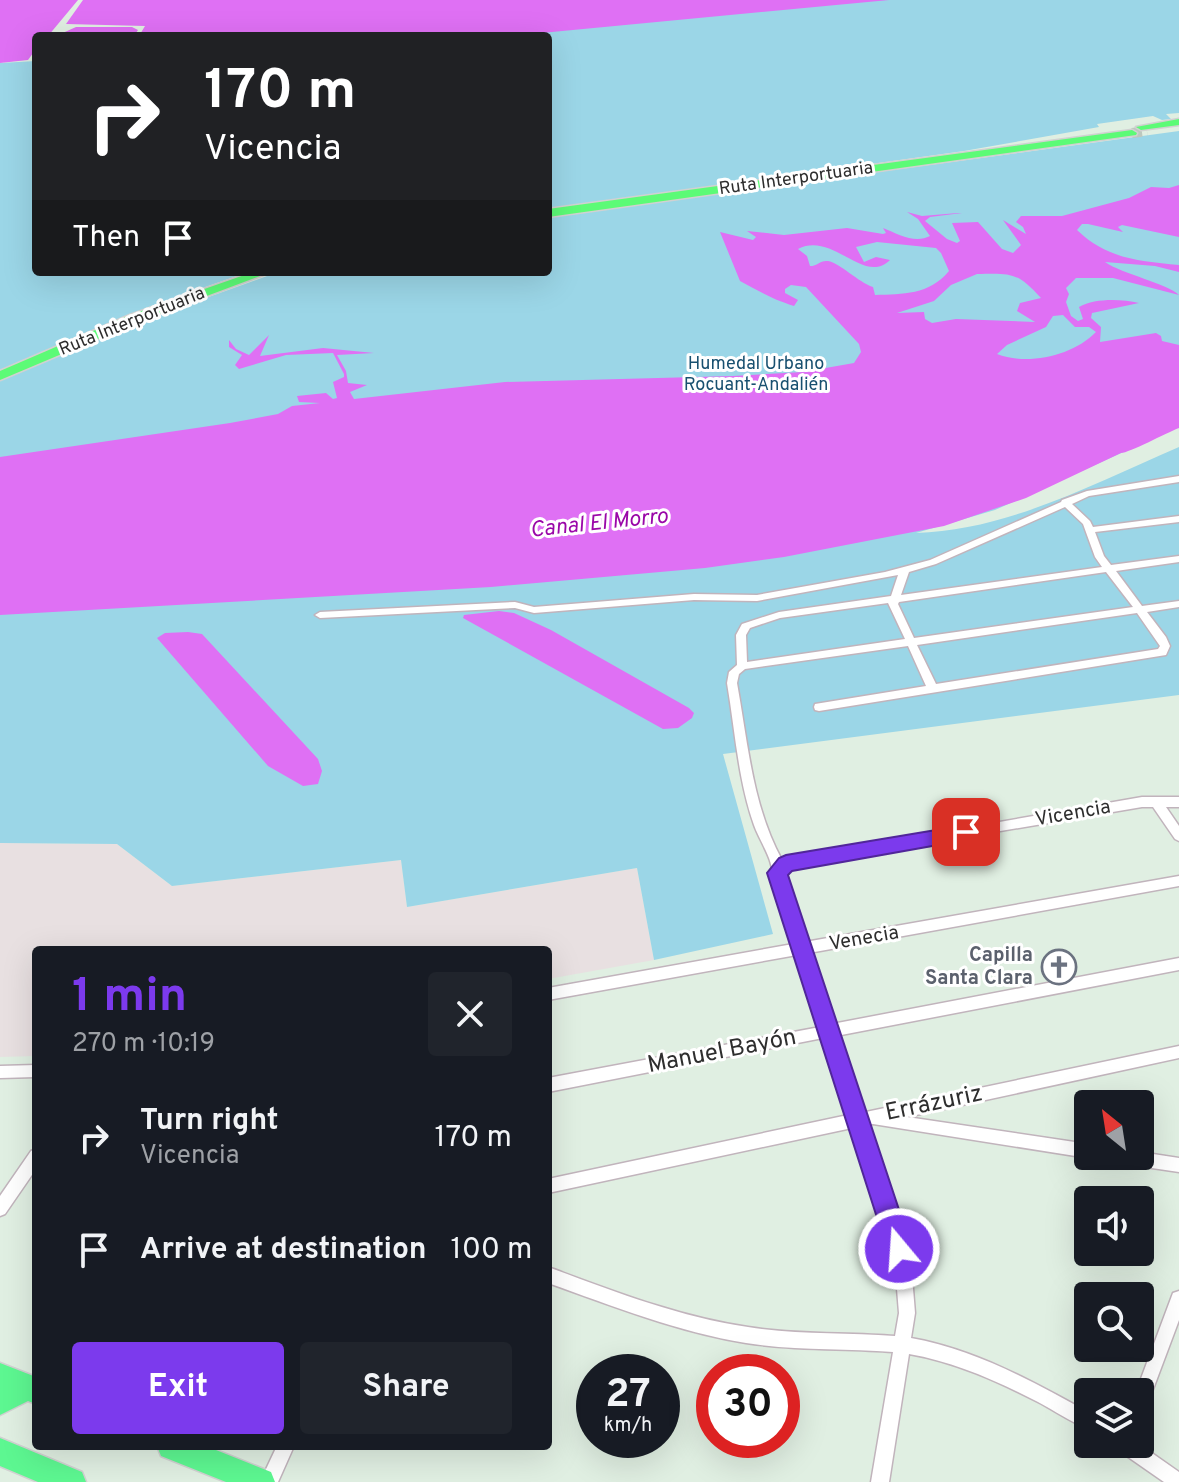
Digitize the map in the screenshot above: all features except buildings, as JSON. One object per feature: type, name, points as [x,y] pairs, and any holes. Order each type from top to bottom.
[{"type":"highway","name":"Ruta Interportuaria","points":[[552,212],[1179,124]]},
{"type":"highway","name":"Ruta Interportuaria","points":[[0,376],[135,318],[254,276]]},
{"type":"main road","points":[[0,1376],[32,1389]]},
{"type":"main road","points":[[0,1401],[32,1389]]},
{"type":"main road","points":[[181,1450],[261,1482]]},
{"type":"main road","points":[[0,1452],[72,1482]]},
{"type":"street","points":[[320,615],[515,605],[534,610],[694,597],[757,598],[904,571],[945,557],[1065,502],[1099,491],[1179,479]]},
{"type":"street","points":[[819,707],[1159,654],[1164,650],[1164,643],[1097,551],[1083,518],[1065,502]]},
{"type":"street","points":[[1090,530],[1179,519]]},
{"type":"street","points":[[742,666],[742,632],[749,623],[779,615],[1179,559]]},
{"type":"street","points":[[892,600],[904,571]]},
{"type":"street","points":[[892,600],[933,689]]},
{"type":"street","points":[[880,1482],[907,1313],[903,1264],[864,1119],[829,1032],[778,877],[780,868],[766,845],[755,815],[732,680],[734,672],[742,666],[1179,604]]},
{"type":"street","name":"Vicencia","points":[[780,868],[786,863],[1142,802],[1179,802]]},
{"type":"street","points":[[1157,803],[1179,836]]},
{"type":"street","name":"Venecia","points":[[552,993],[1179,881]]},
{"type":"street","name":"Manuel Bayón","points":[[552,1084],[1179,964]]},
{"type":"street","name":"Errázuriz","points":[[552,1185],[1179,1052]]},
{"type":"street","points":[[0,1072],[32,1071]]},
{"type":"street","points":[[864,1119],[1074,1149]]},
{"type":"street","points":[[1154,1161],[1179,1165]]},
{"type":"street","points":[[0,1209],[32,1162]]},
{"type":"street","points":[[552,1276],[723,1331],[768,1339],[902,1345],[973,1366],[1032,1391],[1074,1414]]},
{"type":"street","points":[[1149,1378],[1179,1299]]},
{"type":"street","points":[[269,1482],[284,1450]]},
{"type":"street","points":[[1144,1458],[1179,1482]]},
{"type":"shaded area","points":[[0,843],[117,844],[172,886],[401,860],[407,907],[637,868],[654,960],[552,978],[552,946],[32,946],[32,1056],[0,1057]]},
{"type":"green space","points":[[749,0],[1179,0],[1179,113],[1166,114],[1171,119],[1162,120],[1153,116],[1097,124],[1099,127],[964,151],[552,208],[552,32],[208,32]]},
{"type":"green space","points":[[32,61],[32,276],[237,276],[151,306],[0,370],[0,63]]},
{"type":"green space","points":[[1179,131],[1179,427],[995,510],[916,533],[951,530],[1018,514],[1179,447],[1179,695],[723,754],[773,934],[654,960],[637,868],[407,907],[401,860],[172,886],[117,844],[0,843],[0,381],[139,322],[267,276],[552,276],[552,216]]},
{"type":"water","points":[[0,0],[78,0],[51,32],[32,32],[32,54],[28,60],[0,63]]},
{"type":"water","points":[[83,0],[889,0],[552,32],[141,32],[145,26],[66,24]]},
{"type":"water","points":[[76,27],[132,27],[138,30],[137,32],[65,32]]},
{"type":"water","name":"Humedal Urbano Rocuant-Andalién","points":[[1179,185],[1179,237],[1122,225],[1118,227],[1123,232],[1088,224],[1082,224],[1077,230],[1112,253],[1137,260],[1179,265],[1179,272],[1155,266],[1105,262],[1179,295],[1113,278],[1076,278],[1066,288],[1069,294],[1066,302],[1071,316],[1078,321],[1083,319],[1079,307],[1085,304],[1108,300],[1139,303],[1092,313],[1091,318],[1101,327],[1100,342],[1156,333],[1162,341],[1179,345],[1179,428],[1026,498],[944,526],[784,557],[705,568],[491,587],[0,615],[0,457],[230,423],[278,414],[292,406],[320,403],[299,402],[297,396],[326,393],[333,399],[337,398],[333,382],[344,377],[344,374],[333,353],[286,355],[239,369],[235,365],[242,355],[229,347],[229,340],[236,349],[249,355],[269,335],[260,356],[323,348],[374,353],[337,355],[346,371],[348,383],[367,385],[350,392],[354,399],[505,382],[803,372],[854,363],[861,352],[859,344],[806,287],[791,285],[785,289],[785,293],[798,300],[794,306],[740,281],[720,232],[753,240],[756,237],[747,231],[784,235],[847,228],[883,234],[886,233],[883,228],[918,239],[930,236],[918,219],[907,212],[922,216],[962,213],[930,217],[925,221],[957,243],[960,241],[952,223],[978,222],[1002,249],[1013,253],[1021,245],[1003,220],[1026,234],[1016,222],[1021,216],[1062,216],[1129,198],[1151,187]],"holes":[[[877,242],[936,248],[949,271],[924,289],[875,295],[873,287],[833,262],[810,266],[807,256],[798,249],[811,245],[823,247],[870,267],[890,260],[876,257],[864,262],[856,247]],[[977,274],[1014,276],[1041,298],[1020,303],[1017,311],[1035,322],[956,319],[932,323],[925,319],[924,312],[897,313],[934,301],[951,285]],[[1063,315],[1075,327],[1089,327],[1096,332],[1075,347],[1049,356],[1022,359],[997,354],[1007,345],[1046,327],[1053,316]]]},
{"type":"water","points":[[499,611],[514,613],[551,630],[689,708],[694,713],[692,718],[678,728],[663,729],[463,618],[464,615]]},
{"type":"water","points":[[165,633],[202,634],[318,759],[322,771],[318,784],[303,786],[268,766],[157,638]]},
{"type":"tunnel","points":[[1132,133],[1147,131]]},
{"type":"place","name":"Capilla Santa Clara","points":[[1059,967]]},
{"type":"route","points":[[899,1249],[777,873],[786,863],[966,832]]},
{"type":"water label","name":"Canal El Morro","points":[[599,524]]}]
